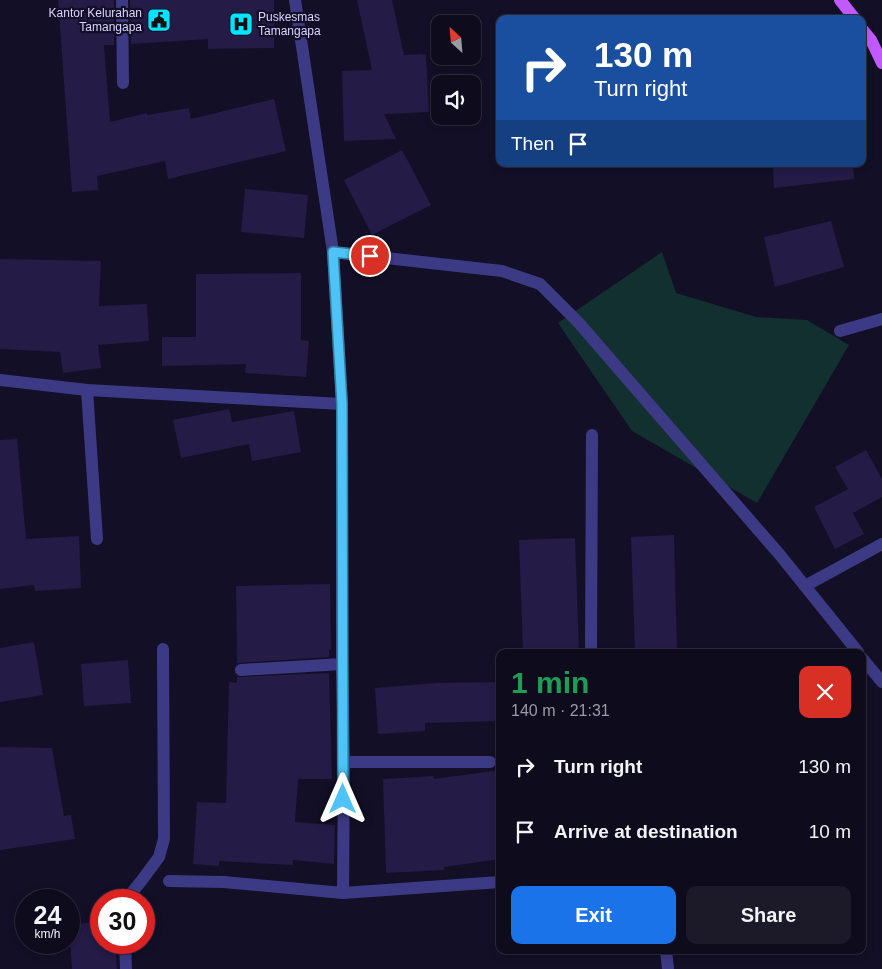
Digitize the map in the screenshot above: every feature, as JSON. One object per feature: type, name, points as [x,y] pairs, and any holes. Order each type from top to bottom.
[{"type":"main road","points":[[840,0],[851,15]]},
{"type":"main road","points":[[866,34],[882,63]]},
{"type":"street","points":[[122,0],[123,83]]},
{"type":"street","points":[[295,0],[333,252],[342,404],[343,893]]},
{"type":"street","points":[[333,252],[502,271],[540,284],[578,322],[774,548],[856,649]]},
{"type":"street","points":[[840,331],[882,319]]},
{"type":"street","points":[[0,380],[87,390],[342,404]]},
{"type":"street","points":[[87,390],[97,539]]},
{"type":"street","points":[[591,649],[592,435]]},
{"type":"street","points":[[804,586],[882,544]]},
{"type":"street","points":[[135,889],[158,857],[164,839],[163,649]]},
{"type":"street","points":[[866,663],[882,682]]},
{"type":"street","points":[[241,670],[342,664]]},
{"type":"street","points":[[344,762],[490,762]]},
{"type":"street","points":[[169,881],[224,882],[343,893],[496,882]]},
{"type":"street","points":[[125,954],[126,969]]},
{"type":"street","points":[[666,954],[668,969]]},
{"type":"green space","points":[[662,252],[676,293],[756,317],[807,320],[849,345],[757,503],[632,431],[558,323]]},
{"type":"building","points":[[58,0],[114,0],[114,45],[104,45],[110,122],[147,113],[147,115],[189,108],[191,119],[274,99],[286,151],[168,179],[165,161],[97,176],[98,190],[72,192]]},
{"type":"building","points":[[130,0],[274,0],[274,48],[208,49],[208,39],[131,44]]},
{"type":"building","points":[[357,0],[392,0],[404,55],[426,54],[429,112],[384,114],[396,139],[344,141],[342,71],[372,70]]},
{"type":"building","points":[[402,150],[431,205],[372,235],[344,180]]},
{"type":"building","points":[[773,167],[853,167],[854,179],[774,188]]},
{"type":"building","points":[[245,189],[308,195],[304,238],[241,232]]},
{"type":"building","points":[[831,221],[844,267],[775,287],[764,237]]},
{"type":"building","points":[[0,259],[101,261],[99,306],[147,304],[149,341],[98,345],[101,368],[63,373],[60,352],[0,349]]},
{"type":"building","points":[[301,273],[301,340],[309,341],[306,377],[245,373],[246,364],[162,366],[162,337],[196,337],[196,274]]},
{"type":"building","points":[[229,409],[232,422],[294,411],[301,452],[252,461],[249,444],[181,458],[173,420]]},
{"type":"building","points":[[17,439],[26,539],[79,536],[81,588],[35,591],[34,585],[0,589],[0,440]]},
{"type":"building","points":[[866,450],[882,479],[882,497],[853,513],[864,534],[835,549],[814,507],[848,489],[835,467]]},
{"type":"building","points":[[674,535],[677,649],[635,649],[631,537]]},
{"type":"building","points":[[575,538],[579,649],[523,649],[519,540]]},
{"type":"building","points":[[330,584],[331,650],[329,650],[329,657],[237,663],[236,586]]},
{"type":"building","points":[[34,642],[43,695],[0,702],[0,648]]},
{"type":"building","points":[[128,660],[131,703],[84,706],[81,664]]},
{"type":"building","points":[[329,673],[332,779],[298,779],[295,822],[335,825],[334,864],[293,860],[293,865],[219,861],[219,866],[193,864],[197,802],[226,803],[229,682],[237,683],[237,677]]},
{"type":"building","points":[[496,682],[496,721],[425,723],[425,731],[378,734],[375,688],[436,683]]},
{"type":"building","points":[[0,747],[52,748],[64,816],[71,815],[75,839],[0,850]]},
{"type":"building","points":[[496,771],[496,860],[444,867],[444,870],[386,873],[383,779],[434,776],[434,779]]},
{"type":"building","points":[[80,923],[90,923],[90,954],[116,954],[117,969],[72,969],[71,954],[80,954]]},
{"type":"place","name":"Kantor Kelurahan Tamangapa","points":[[159,20]]},
{"type":"place","name":"Puskesmas Tamangapa","points":[[241,24]]},
{"type":"route","points":[[343,799],[342,404],[333,252],[370,256]]}]
